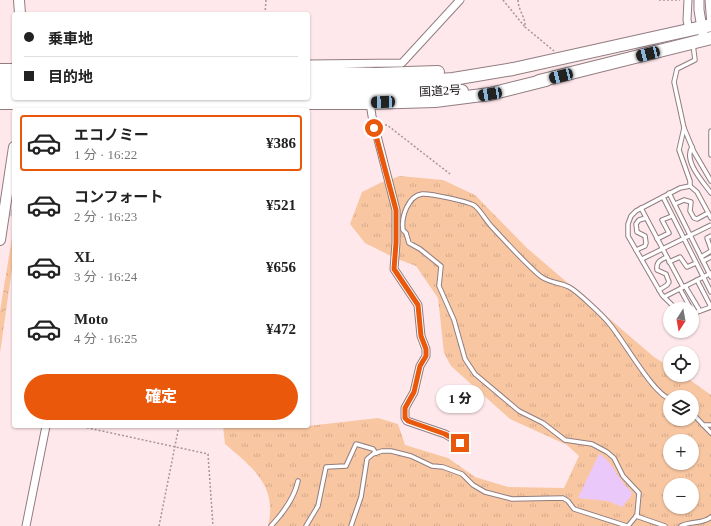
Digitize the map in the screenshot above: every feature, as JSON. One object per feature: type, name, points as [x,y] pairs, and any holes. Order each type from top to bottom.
[{"type":"highway","name":"国道2号","points":[[310,82],[409,82],[453,79],[513,69],[708,26]]},
{"type":"highway","name":"国道2号","points":[[310,92],[418,93],[462,91],[546,80],[702,40]]},
{"type":"highway","points":[[310,72],[325,68],[376,74],[513,69]]},
{"type":"highway","points":[[0,70],[12,70]]},
{"type":"highway","points":[[0,103],[143,107],[370,103],[462,99],[490,94],[546,80]]},
{"type":"highway","points":[[0,81],[12,81]]},
{"type":"highway","points":[[0,93],[12,93]]},
{"type":"main road","points":[[19,0],[20,12]]},
{"type":"main road","points":[[0,240],[12,160]]},
{"type":"street","points":[[310,64],[325,68],[402,63],[460,0]]},
{"type":"street","points":[[688,0],[687,20],[689,30]]},
{"type":"street","points":[[702,40],[708,26],[709,0]]},
{"type":"street","points":[[699,1],[708,26]]},
{"type":"street","points":[[370,103],[374,128],[396,210],[394,269],[418,305],[421,336],[426,349],[426,356],[420,366],[414,392],[405,408],[405,418],[408,421],[445,434],[460,443]]},
{"type":"street","points":[[26,526],[46,428]]},
{"type":"lane","points":[[702,40],[695,60],[680,66],[674,76],[684,128],[692,147],[711,181]]},
{"type":"lane","points":[[684,128],[679,150],[690,186]]},
{"type":"lane","points":[[711,131],[711,155]]},
{"type":"lane","points":[[692,147],[689,152],[690,160],[711,193]]},
{"type":"lane","points":[[669,302],[659,290],[628,236],[628,224],[631,216],[641,208],[684,186],[690,186],[697,192],[711,218]]},
{"type":"lane","points":[[352,526],[361,497],[367,459],[376,453],[391,451],[411,456],[432,466],[444,467],[462,474],[473,485],[485,492],[512,499],[562,498],[568,501],[574,509],[628,526],[638,512],[639,494],[623,476],[615,461],[607,452],[592,444],[565,440],[542,423],[519,411],[483,383],[472,370],[465,359],[454,320],[439,286],[441,266],[424,251],[409,243],[406,233],[403,230],[402,224],[410,200],[414,196],[435,194],[458,201],[469,202],[476,206],[492,228],[540,276],[555,284],[568,286],[606,320],[654,386],[663,393]]},
{"type":"lane","points":[[664,297],[710,274],[669,194]]},
{"type":"lane","points":[[663,197],[711,292]]},
{"type":"lane","points":[[675,204],[684,200],[691,202],[690,211],[694,218],[697,219],[708,213]]},
{"type":"lane","points":[[641,208],[683,287],[700,311],[711,307],[697,280]]},
{"type":"lane","points":[[657,239],[668,233],[662,220],[672,216]]},
{"type":"lane","points":[[636,250],[645,246],[646,243],[645,236],[637,232],[636,226],[640,220],[646,218]]},
{"type":"lane","points":[[642,259],[711,225]]},
{"type":"lane","points":[[701,257],[711,250],[706,238],[711,236]]},
{"type":"lane","points":[[659,290],[669,282],[668,277],[657,270],[659,261],[666,257]]},
{"type":"lane","points":[[669,262],[680,257],[687,267],[696,263]]},
{"type":"lane","points":[[703,261],[711,258]]},
{"type":"lane","points":[[683,287],[688,302]]},
{"type":"lane","points":[[699,421],[711,433]]},
{"type":"lane","points":[[703,425],[711,424]]},
{"type":"lane","points":[[306,526],[318,506],[326,467],[346,466],[356,444],[373,449],[376,453]]},
{"type":"lane","points":[[271,526],[283,512],[296,488],[298,481]]},
{"type":"lane","points":[[636,516],[665,526]]},
{"type":"lane","points":[[681,526],[692,522],[708,520],[711,517]]},
{"type":"path","points":[[265,12],[266,0]]},
{"type":"path","points":[[503,0],[525,27],[556,53],[559,59]]},
{"type":"path","points":[[518,0],[519,12],[525,22],[525,27]]},
{"type":"path","points":[[658,0],[688,0]]},
{"type":"path","points":[[374,128],[387,124],[450,174]]},
{"type":"path","points":[[89,428],[208,454],[213,526]]},
{"type":"path","points":[[158,526],[179,428]]},
{"type":"green space","points":[[400,176],[443,180],[475,195],[527,248],[654,357],[663,363],[663,382],[693,382],[711,395],[711,526],[268,526],[270,512],[266,489],[245,461],[225,444],[223,428],[310,428],[310,426],[378,418],[398,424],[405,445],[448,458],[475,477],[508,487],[564,488],[579,456],[567,445],[510,419],[451,366],[444,353],[438,298],[416,266],[395,258],[365,243],[350,224],[362,192],[380,183]]},
{"type":"green space","points":[[12,237],[12,269],[0,353],[0,311]]},
{"type":"shaded area","points":[[599,454],[609,462],[623,483],[632,492],[631,496],[622,507],[608,501],[578,498]]},
{"type":"tunnel","points":[[0,211],[12,213]]},
{"type":"route","points":[[374,128],[394,197],[396,210],[394,269],[411,292],[418,305],[421,336],[426,349],[426,356],[420,366],[414,392],[405,408],[405,418],[408,421],[445,434],[460,443]]}]
